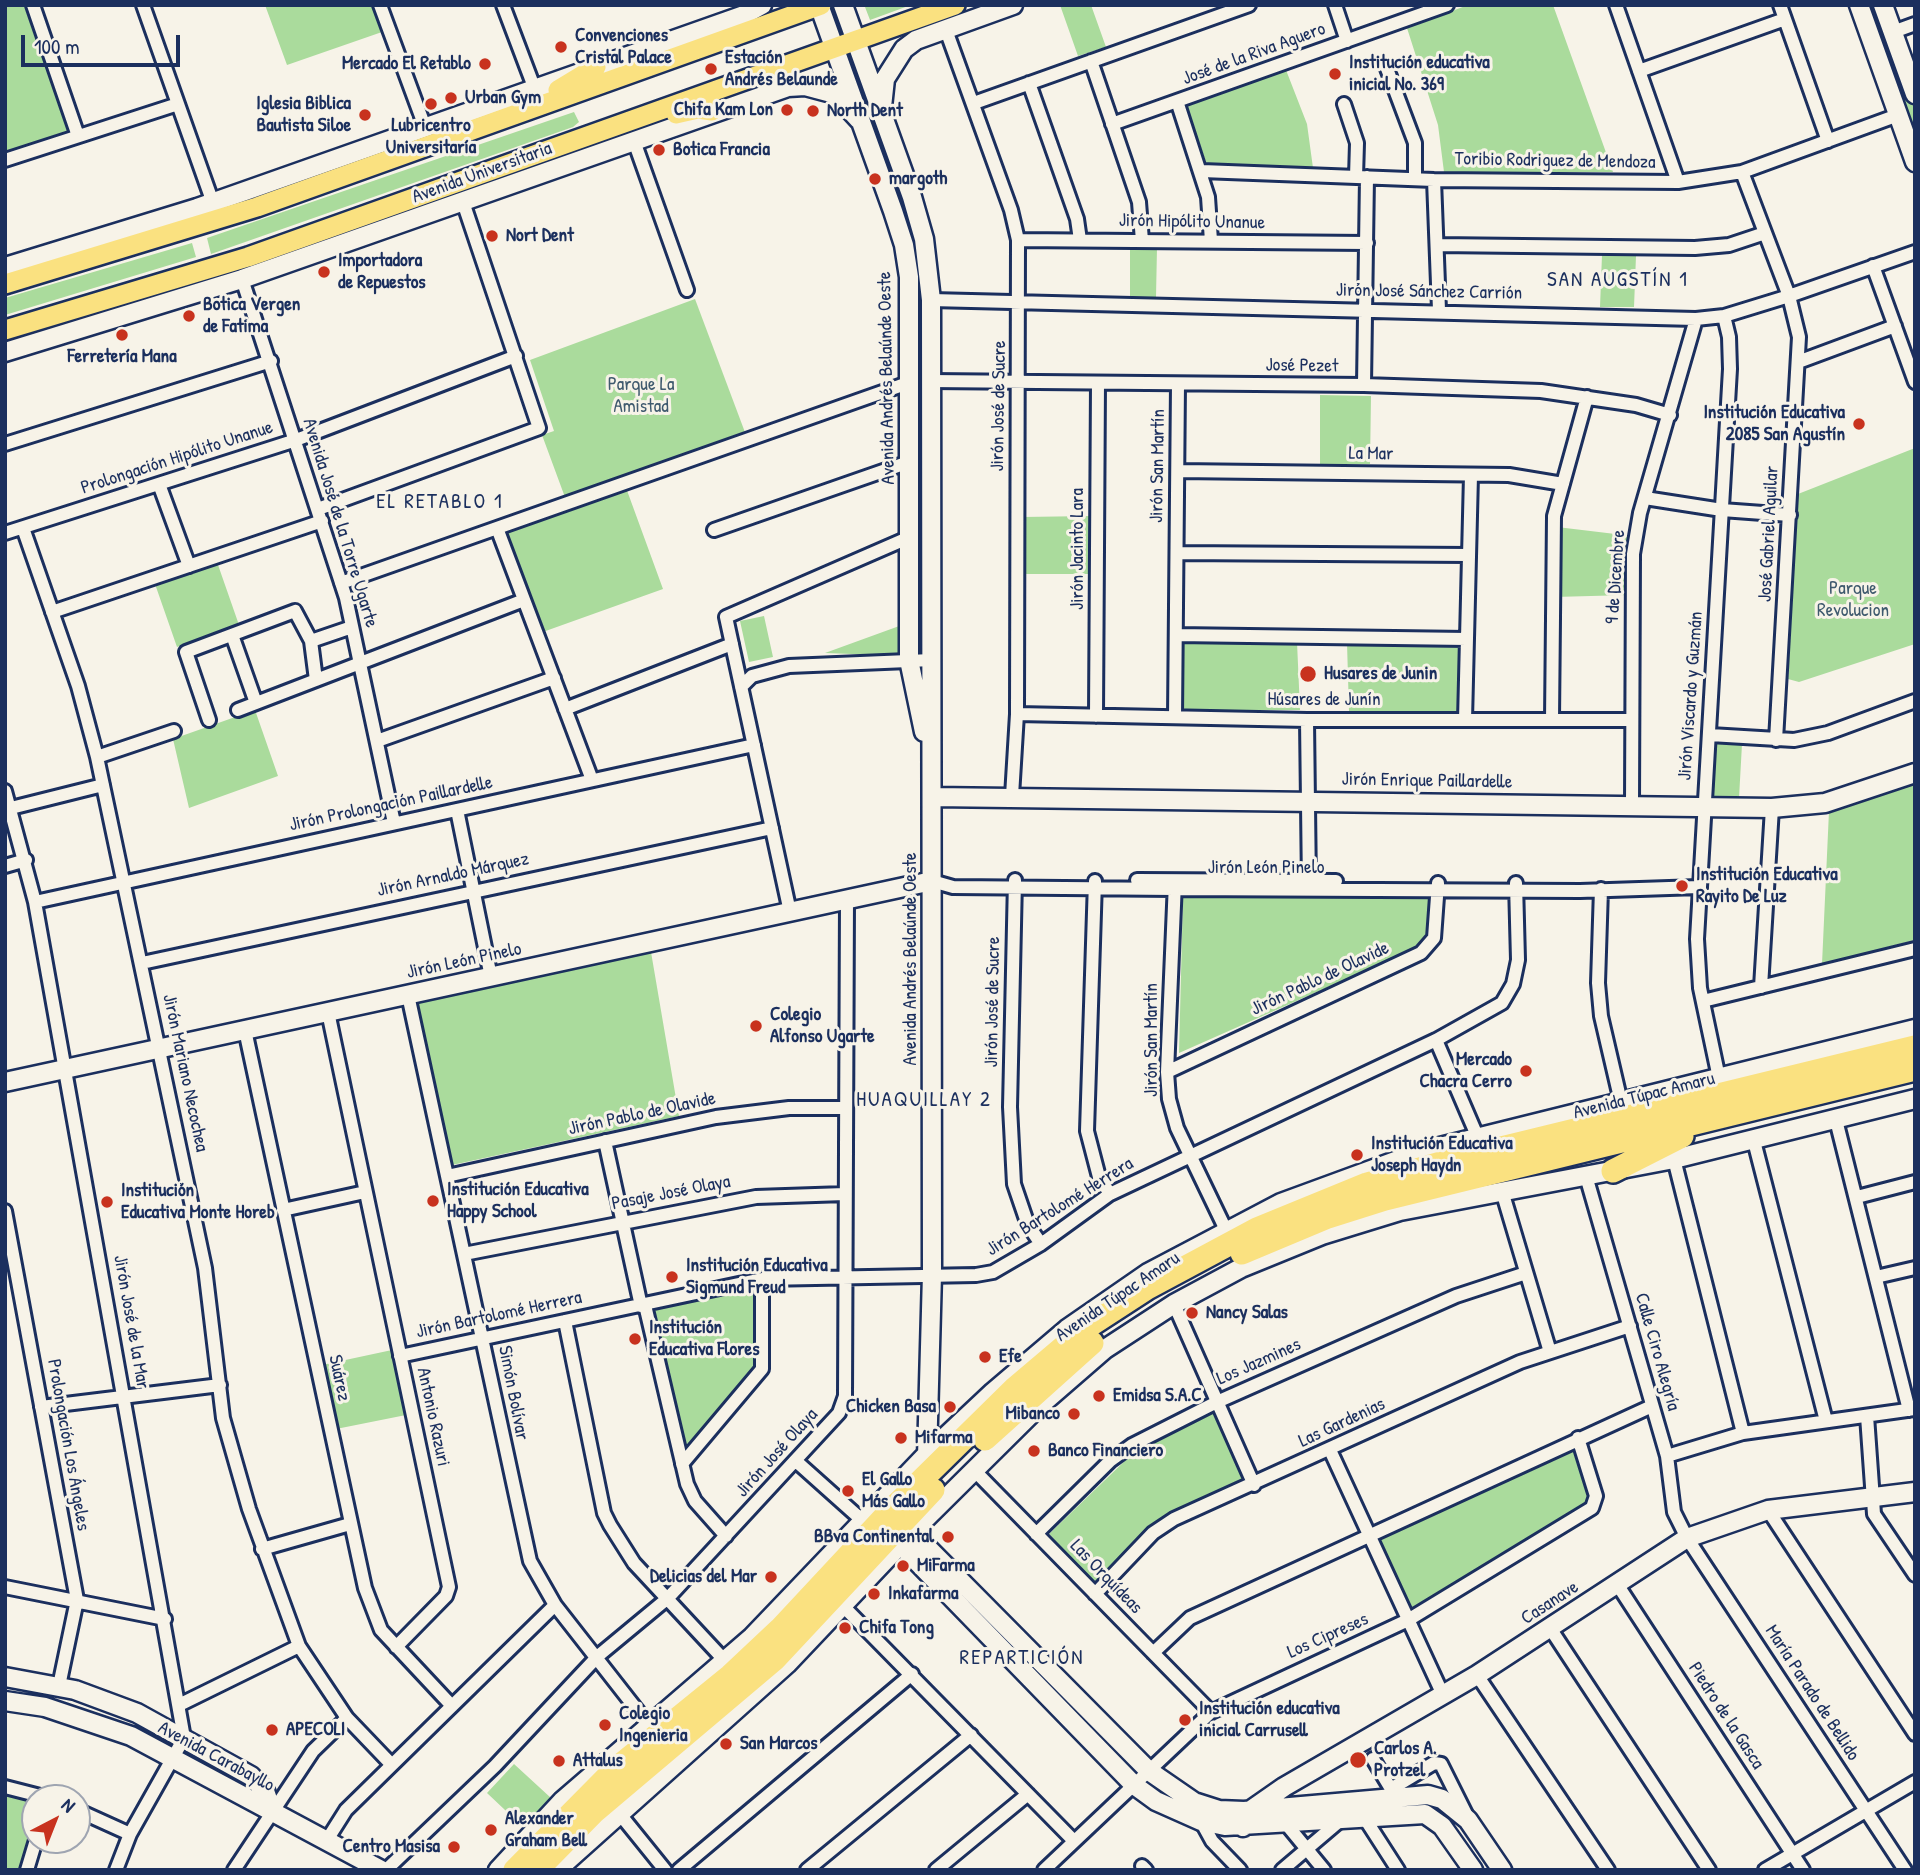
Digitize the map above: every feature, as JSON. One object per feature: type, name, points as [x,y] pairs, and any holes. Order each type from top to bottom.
[{"type":"highway","name":"Avenida Túpac Amaru","points":[[514,1870],[613,1772],[730,1676],[780,1629],[904,1524],[918,1473],[1087,1328],[1184,1267],[1285,1216],[1336,1195],[1421,1168],[1915,1047]]},
{"type":"highway","name":"Avenida Túpac Amaru","points":[[537,1870],[594,1812],[775,1659],[964,1458],[1091,1343],[1158,1299],[1238,1255],[1315,1222],[1385,1199],[1915,1069]]},
{"type":"highway","points":[[1614,1171],[1718,1118]]},
{"type":"main road","points":[[5,284],[236,214],[820,5]]},
{"type":"main road","name":"Avenida Universitaria","points":[[5,330],[248,257],[955,5]]},
{"type":"main road","points":[[514,116],[528,104],[576,82],[596,67]]},
{"type":"main road","points":[[637,118],[698,109],[712,111]]},
{"type":"street","points":[[33,5],[78,136]]},
{"type":"street","points":[[143,5],[212,202]]},
{"type":"street","points":[[380,5],[425,127]]},
{"type":"street","points":[[503,5],[534,88]]},
{"type":"street","points":[[5,267],[212,202],[744,15],[762,5]]},
{"type":"street","name":"Avenida Andrés Belaúnde Oeste","points":[[820,5],[904,245],[909,277],[909,660],[931,763]]},
{"type":"street","name":"Avenida Andrés Belaúnde Oeste","points":[[843,5],[912,197],[923,239],[931,300],[931,763],[934,797],[932,1274],[928,1454],[918,1473]]},
{"type":"street","points":[[882,114],[885,79],[904,49],[916,40],[1013,5]]},
{"type":"street","points":[[974,103],[1249,5]]},
{"type":"street","points":[[1335,5],[1347,41]]},
{"type":"street","name":"José de la Riva Aguero","points":[[1112,124],[1347,41],[1409,12],[1447,5]]},
{"type":"street","points":[[1616,5],[1678,182]]},
{"type":"street","points":[[1780,5],[1828,141]]},
{"type":"street","points":[[1858,5],[1915,162]]},
{"type":"street","points":[[1883,5],[1914,93]]},
{"type":"street","points":[[1639,71],[1785,19]]},
{"type":"street","points":[[1892,32],[1915,24]]},
{"type":"street","name":"Jirón José de Sucre","points":[[946,30],[1011,210],[1018,240],[1020,303],[1017,715],[1012,796]]},
{"type":"street","points":[[1091,61],[1139,202],[1142,241]]},
{"type":"street","points":[[1386,66],[1415,143],[1415,179]]},
{"type":"street","points":[[1029,83],[1077,219],[1080,240]]},
{"type":"street","name":"Avenida Universitaria","points":[[5,352],[243,279],[712,111],[788,87],[805,86],[835,94],[859,120]]},
{"type":"street","points":[[1177,101],[1202,171],[1208,197],[1211,241]]},
{"type":"street","points":[[5,160],[178,104]]},
{"type":"street","points":[[1344,104],[1357,143],[1367,243],[1364,386]]},
{"type":"street","name":"Toribio Rodriguez de Mendoza","points":[[1202,171],[1434,180],[1678,182],[1742,172],[1898,116]]},
{"type":"street","points":[[634,141],[687,290]]},
{"type":"street","points":[[881,178],[902,171]]},
{"type":"street","name":"José Gabriel Aguilar","points":[[1742,172],[1789,296],[1799,337],[1776,740]]},
{"type":"street","points":[[1434,180],[1439,310]]},
{"type":"street","points":[[891,206],[912,197]]},
{"type":"street","points":[[52,612],[189,566],[537,430],[540,424],[463,202]]},
{"type":"street","points":[[1437,245],[1695,248],[1729,245],[1765,233]]},
{"type":"street","name":"Jirón Hipólito Unanue","points":[[1018,240],[1367,243]]},
{"type":"street","name":"Jirón José Sánchez Carrión","points":[[931,300],[1366,311],[1439,310],[1696,319],[1724,316],[1915,252]]},
{"type":"street","points":[[1873,266],[1915,383]]},
{"type":"street","name":"Avenida José de la Torre Ugarte","points":[[243,279],[341,583],[394,823]]},
{"type":"street","name":"Jirón Viscardo y Guzmán","points":[[1719,1077],[1703,1001],[1697,956],[1703,806],[1710,735],[1730,369],[1729,337],[1724,316]]},
{"type":"street","name":"9 de Dicembre","points":[[1632,804],[1633,554],[1645,498],[1696,319]]},
{"type":"street","points":[[1798,362],[1895,326]]},
{"type":"street","name":"Prolongación Hipólito Unanue","points":[[5,533],[296,440],[516,356]]},
{"type":"street","points":[[5,444],[271,361]]},
{"type":"street","name":"José Pezet","points":[[930,381],[1364,386],[1541,391],[1636,405],[1670,415]]},
{"type":"street","points":[[341,583],[908,383]]},
{"type":"street","name":"Jirón Jacinto Lara","points":[[1096,716],[1098,383]]},
{"type":"street","name":"Jirón San Martín","points":[[1175,718],[1178,384]]},
{"type":"street","points":[[1552,720],[1551,595],[1554,516],[1587,397]]},
{"type":"street","points":[[714,530],[909,462]]},
{"type":"street","name":"La Mar","points":[[1178,471],[1509,475],[1563,484]]},
{"type":"street","points":[[1465,720],[1471,475]]},
{"type":"street","points":[[159,484],[189,566]]},
{"type":"street","points":[[1645,498],[1722,510],[1790,516]]},
{"type":"street","name":"Jirón Mariano Necochea","points":[[23,528],[78,686],[97,757],[205,1268],[223,1418],[262,1549],[299,1646],[347,1718],[391,1764]]},
{"type":"street","points":[[498,528],[592,780]]},
{"type":"street","points":[[790,912],[726,617],[910,537]]},
{"type":"street","points":[[1177,553],[1469,555]]},
{"type":"street","points":[[238,710],[524,600]]},
{"type":"street","points":[[209,720],[186,652],[295,611],[311,641],[316,680]]},
{"type":"street","points":[[311,641],[352,627]]},
{"type":"street","points":[[232,635],[256,703]]},
{"type":"street","points":[[1176,635],[1467,639]]},
{"type":"street","points":[[565,709],[732,644]]},
{"type":"street","points":[[741,687],[752,676],[789,666],[932,660]]},
{"type":"street","points":[[377,741],[554,678]]},
{"type":"street","points":[[1710,735],[1794,740],[1828,733],[1915,701]]},
{"type":"street","name":"Húsares de Junín","points":[[1017,715],[1307,720],[1631,720]]},
{"type":"street","points":[[1307,720],[1310,885]]},
{"type":"street","points":[[97,757],[174,732]]},
{"type":"street","name":"Jirón Prolongación Paillardelle","points":[[35,902],[754,745]]},
{"type":"street","name":"Jirón Enrique Paillardelle","points":[[934,797],[1632,804],[1772,808],[1825,803],[1915,774]]},
{"type":"street","points":[[11,808],[103,785]]},
{"type":"street","name":"Jirón José de la Mar","points":[[5,791],[26,860],[35,902],[181,1703],[184,1738]]},
{"type":"street","points":[[1760,986],[1772,808]]},
{"type":"street","points":[[457,810],[491,977]]},
{"type":"street","name":"Jirón Arnaldo Márquez","points":[[142,963],[772,828]]},
{"type":"street","points":[[5,866],[26,860]]},
{"type":"street","name":"Jirón León Pinelo","points":[[5,1082],[790,912],[848,906],[932,881],[1438,886],[1576,884],[1601,889],[1699,887]]},
{"type":"street","name":"Jirón José de Sucre","points":[[1015,883],[1010,1107],[1014,1184],[1018,1204],[1041,1244]]},
{"type":"street","points":[[1095,884],[1087,1131],[1099,1177],[1110,1194]]},
{"type":"street","name":"Jirón San Martín","points":[[1175,884],[1167,1072],[1169,1099],[1177,1128],[1226,1230]]},
{"type":"street","name":"Jirón Pablo de Olavide","points":[[1167,1072],[1420,953],[1434,938],[1438,886]]},
{"type":"street","name":"Jirón Bartolomé Herrera","points":[[400,1356],[762,1279],[993,1272],[1041,1244],[1110,1194],[1436,1040],[1502,1003],[1513,984],[1518,960],[1516,886]]},
{"type":"street","points":[[1601,889],[1598,983],[1601,1016],[1621,1102]]},
{"type":"street","name":"Jirón José Olaya","points":[[384,1870],[495,1766],[597,1656],[668,1598],[839,1413],[845,1396],[848,906]]},
{"type":"street","points":[[1703,1001],[1915,949]]},
{"type":"street","name":"Simón Bolívar","points":[[408,995],[530,1561],[555,1605],[648,1724]]},
{"type":"street","name":"Antonio Razuri","points":[[328,1012],[449,1587],[446,1597],[396,1647]]},
{"type":"street","name":"Avenida Túpac Amaru","points":[[928,1454],[1001,1385],[1094,1309],[1148,1273],[1226,1230],[1315,1190],[1420,1152],[1915,1029]]},
{"type":"street","name":"Suárez","points":[[245,1030],[350,1524],[373,1614],[381,1630],[452,1706]]},
{"type":"street","points":[[1436,1040],[1478,1138]]},
{"type":"street","name":"Avenida Túpac Amaru","points":[[557,1870],[751,1698],[844,1607],[904,1524],[973,1469],[1105,1349],[1174,1304],[1241,1268],[1322,1235],[1400,1211],[1674,1159],[1915,1099]]},
{"type":"street","name":"Jirón Pablo de Olavide","points":[[447,1175],[716,1117],[789,1108],[846,1108]]},
{"type":"street","points":[[1667,1456],[1743,1433],[1912,1409],[1836,1120]]},
{"type":"street","points":[[605,1141],[687,1484],[695,1501],[726,1536]]},
{"type":"street","points":[[1754,1141],[1826,1421]]},
{"type":"street","points":[[1674,1159],[1743,1433]]},
{"type":"street","name":"Calle Ciro Alegría","points":[[1586,1176],[1667,1456],[1674,1512],[1687,1538]]},
{"type":"street","points":[[1857,1197],[1915,1182]]},
{"type":"street","points":[[1502,1191],[1550,1352]]},
{"type":"street","points":[[284,1210],[365,1192]]},
{"type":"street","name":"Pasaje José Olaya","points":[[464,1254],[756,1197],[845,1194]]},
{"type":"street","name":"Prolongación Los Ángeles","points":[[5,1211],[77,1600],[59,1686]]},
{"type":"street","points":[[1876,1277],[1915,1268]]},
{"type":"street","name":"Los Jazmines","points":[[1036,1534],[1120,1453],[1217,1402],[1456,1296],[1526,1273]]},
{"type":"street","points":[[682,1464],[762,1369],[762,1279]]},
{"type":"street","points":[[1174,1304],[1254,1485]]},
{"type":"street","points":[[565,1321],[604,1513],[634,1563],[726,1662]]},
{"type":"street","name":"Las Gardenias","points":[[1095,1594],[1160,1526],[1520,1362],[1630,1326]]},
{"type":"street","points":[[41,1407],[220,1385]]},
{"type":"street","name":"Avenida Andrés Belaúnde Oeste","points":[[918,1473],[930,1406]]},
{"type":"street","points":[[1153,1653],[1190,1618],[1652,1406]]},
{"type":"street","points":[[1867,1416],[1870,1498],[1874,1514],[1915,1576]]},
{"type":"street","name":"Los Cipreses","points":[[1044,1870],[1211,1712],[1408,1620],[1592,1508],[1595,1496],[1578,1438]]},
{"type":"street","points":[[1329,1450],[1443,1695]]},
{"type":"street","points":[[797,1461],[863,1521]]},
{"type":"street","name":"Las Orquídeas","points":[[973,1469],[1211,1712]]},
{"type":"street","name":"Avenida Túpac Amaru","points":[[498,1870],[562,1801],[648,1724],[726,1662],[863,1521],[918,1473]]},
{"type":"street","name":"Casanave","points":[[1243,1827],[1251,1810],[1284,1787],[1477,1675],[1687,1538],[1768,1510],[1915,1492]]},
{"type":"street","points":[[1768,1510],[1915,1734]]},
{"type":"street","points":[[262,1549],[350,1524]]},
{"type":"street","points":[[904,1524],[1149,1771],[1194,1802],[1219,1810],[1360,1810],[1414,1813],[1434,1818],[1473,1870]]},
{"type":"street","points":[[904,1524],[1134,1785],[1156,1801],[1201,1822],[1243,1827],[1342,1818],[1391,1793],[1434,1763],[1441,1764],[1468,1820],[1502,1870]]},
{"type":"street","name":"María Parado de Bellido","points":[[1687,1538],[1905,1870]]},
{"type":"street","name":"Piedro de la Gasca","points":[[1617,1584],[1803,1870]]},
{"type":"street","points":[[5,1587],[165,1619]]},
{"type":"street","points":[[327,1840],[346,1810],[555,1605]]},
{"type":"street","points":[[844,1607],[1074,1841]]},
{"type":"street","points":[[1550,1628],[1709,1870]]},
{"type":"street","points":[[181,1703],[299,1646]]},
{"type":"street","points":[[679,1870],[912,1674]]},
{"type":"street","points":[[1477,1675],[1608,1870]]},
{"type":"street","name":"Avenida Carabayllo","points":[[5,1677],[59,1686],[120,1706],[184,1738],[251,1776],[265,1791],[272,1811]]},
{"type":"street","name":"Avenida Carabayllo","points":[[5,1701],[45,1707],[99,1724],[174,1757],[272,1811]]},
{"type":"street","points":[[234,1870],[313,1751],[347,1718]]},
{"type":"street","points":[[807,1870],[971,1735]]},
{"type":"street","points":[[116,1870],[130,1834],[184,1738]]},
{"type":"street","points":[[1373,1759],[1391,1793]]},
{"type":"street","points":[[1765,1870],[1915,1782]]},
{"type":"street","points":[[1391,1793],[1428,1795],[1442,1799],[1468,1820]]},
{"type":"street","points":[[936,1870],[1028,1794]]},
{"type":"street","points":[[1360,1810],[1398,1870]]},
{"type":"street","points":[[272,1811],[384,1870]]},
{"type":"street","points":[[619,1813],[665,1870]]},
{"type":"street","points":[[91,1816],[130,1834]]},
{"type":"street","points":[[1283,1870],[1342,1818]]},
{"type":"street","points":[[1201,1822],[1212,1841],[1240,1870]]},
{"type":"street","points":[[1287,1825],[1324,1870]]},
{"type":"green space","points":[[5,5],[24,5],[68,131],[5,153]]},
{"type":"green space","points":[[265,5],[372,5],[382,32],[287,65]]},
{"type":"green space","points":[[911,5],[870,20],[865,7]]},
{"type":"green space","points":[[1060,5],[1091,5],[1106,47],[1078,56]]},
{"type":"green space","points":[[1468,5],[1553,5],[1613,172],[1444,172],[1438,125],[1407,28]]},
{"type":"green space","points":[[1865,5],[1878,5],[1915,107],[1915,143]]},
{"type":"green space","points":[[1286,70],[1307,124],[1313,168],[1207,165],[1186,106]]},
{"type":"green space","points":[[574,112],[579,122],[573,127],[211,254],[207,238]]},
{"type":"green space","points":[[192,243],[196,257],[5,315],[5,298]]},
{"type":"green space","points":[[1130,248],[1157,248],[1156,297],[1130,297]]},
{"type":"green space","points":[[1602,255],[1636,256],[1634,307],[1600,307]]},
{"type":"green space","name":"Parque La Amistad","points":[[695,299],[746,435],[566,500],[542,435],[554,431],[530,360]]},
{"type":"green space","points":[[1320,395],[1371,396],[1370,464],[1320,464]]},
{"type":"green space","name":"Parque Revolucion","points":[[1915,448],[1915,644],[1799,682],[1788,679],[1798,494]]},
{"type":"green space","points":[[625,485],[663,589],[540,633],[502,528]]},
{"type":"green space","points":[[1092,516],[1092,574],[1022,574],[1022,517]]},
{"type":"green space","points":[[1557,527],[1632,536],[1628,595],[1554,597]]},
{"type":"green space","points":[[217,562],[239,625],[177,647],[155,584]]},
{"type":"green space","points":[[764,616],[773,657],[749,662],[740,621]]},
{"type":"green space","points":[[902,625],[905,656],[825,653]]},
{"type":"green space","points":[[1182,642],[1297,642],[1300,710],[1180,710]]},
{"type":"green space","points":[[1347,643],[1458,645],[1459,711],[1349,711]]},
{"type":"green space","points":[[255,710],[278,776],[189,808],[173,739]]},
{"type":"green space","points":[[1714,742],[1742,744],[1739,798],[1711,797]]},
{"type":"green space","points":[[1913,780],[1915,940],[1822,964],[1829,811]]},
{"type":"green space","points":[[1183,896],[1431,896],[1427,934],[1416,948],[1179,1053]]},
{"type":"green space","points":[[651,952],[679,1116],[452,1165],[415,999]]},
{"type":"green space","points":[[756,1285],[758,1364],[684,1454],[650,1307]]},
{"type":"green space","points":[[392,1350],[406,1415],[336,1429],[322,1365]]},
{"type":"green space","points":[[1217,1411],[1246,1481],[1148,1528],[1095,1584],[1049,1534],[1132,1454]]},
{"type":"green space","points":[[1575,1445],[1590,1496],[1586,1506],[1411,1612],[1377,1539]]},
{"type":"green space","points":[[514,1764],[551,1798],[523,1827],[487,1793]]},
{"type":"green space","points":[[5,1792],[21,1796],[21,1854],[27,1854],[22,1870],[5,1870]]},
{"type":"place","name":"Convenciones Cristal Palace","points":[[561,47]]},
{"type":"place","name":"Mercado El Retablo","points":[[485,64]]},
{"type":"place","name":"Estación Andrés Belaunde","points":[[711,69]]},
{"type":"place","name":"Institución educativa inicial No. 369","points":[[1335,74]]},
{"type":"place","name":"Urban Gym","points":[[451,98]]},
{"type":"place","name":"Lubricentro Universitaría","points":[[431,104]]},
{"type":"place","name":"Chifa Kam Lon","points":[[787,110]]},
{"type":"place","name":"North Dent","points":[[813,111]]},
{"type":"place","name":"Iglesia Biblica Bautista Siloe","points":[[365,115]]},
{"type":"place","name":"Botica Francia","points":[[659,150]]},
{"type":"place","name":"margoth","points":[[875,179]]},
{"type":"place","name":"Nort Dent","points":[[492,236]]},
{"type":"place","name":"Importadora de Repuestos","points":[[324,272]]},
{"type":"place","name":"Botica Vergen de Fatima","points":[[189,316]]},
{"type":"place","name":"Ferretería Mana","points":[[122,335]]},
{"type":"place","name":"Institución Educativa 2085 San Agustín","points":[[1859,424]]},
{"type":"place","name":"Husares de Junin","points":[[1308,674]]},
{"type":"place","name":"Institución Educativa Rayito De Luz","points":[[1682,886]]},
{"type":"place","name":"Colegio Alfonso Ugarte","points":[[756,1026]]},
{"type":"place","name":"Mercado Chacra Cerro","points":[[1526,1071]]},
{"type":"place","name":"Institución Educativa Joseph Haydn","points":[[1357,1155]]},
{"type":"place","name":"Institución Educativa Happy School","points":[[433,1201]]},
{"type":"place","name":"Institución Educativa Monte Horeb","points":[[107,1202]]},
{"type":"place","name":"Institución Educativa Sigmund Freud","points":[[672,1277]]},
{"type":"place","name":"Nancy Salas","points":[[1192,1313]]},
{"type":"place","name":"Institución Educativa Flores","points":[[635,1339]]},
{"type":"place","name":"Efe","points":[[985,1357]]},
{"type":"place","name":"Emidsa S.A.C","points":[[1099,1396]]},
{"type":"place","name":"Chicken Basa","points":[[950,1407]]},
{"type":"place","name":"Mibanco","points":[[1074,1414]]},
{"type":"place","name":"Mifarma","points":[[901,1438]]},
{"type":"place","name":"Banco Financiero","points":[[1034,1451]]},
{"type":"place","name":"El Gallo Más Gallo","points":[[848,1491]]},
{"type":"place","name":"BBva Continental","points":[[948,1537]]},
{"type":"place","name":"MiFarma","points":[[903,1566]]},
{"type":"place","name":"Delicias del Mar","points":[[771,1577]]},
{"type":"place","name":"Inkafarma","points":[[874,1594]]},
{"type":"place","name":"Chifa Tong","points":[[845,1628]]},
{"type":"place","name":"Institución educativa inicial Carrusell","points":[[1185,1720]]},
{"type":"place","name":"Colegio Ingenieria","points":[[605,1725]]},
{"type":"place","name":"APECOLI","points":[[272,1730]]},
{"type":"place","name":"San Marcos","points":[[726,1744]]},
{"type":"place","name":"Carlos A. Protzel","points":[[1358,1760]]},
{"type":"place","name":"Attalus","points":[[559,1761]]},
{"type":"place","name":"Alexander Graham Bell","points":[[491,1830]]},
{"type":"place","name":"Centro Masisa","points":[[454,1847]]},
{"type":"district","name":"SAN AUGSTÍN 1","points":[[1618,280]]},
{"type":"district","name":"EL RETABLO 1","points":[[440,502]]},
{"type":"district","name":"HUAQUILLAY 2","points":[[924,1100]]},
{"type":"district","name":"REPARTICIÓN","points":[[1022,1658]]}]
